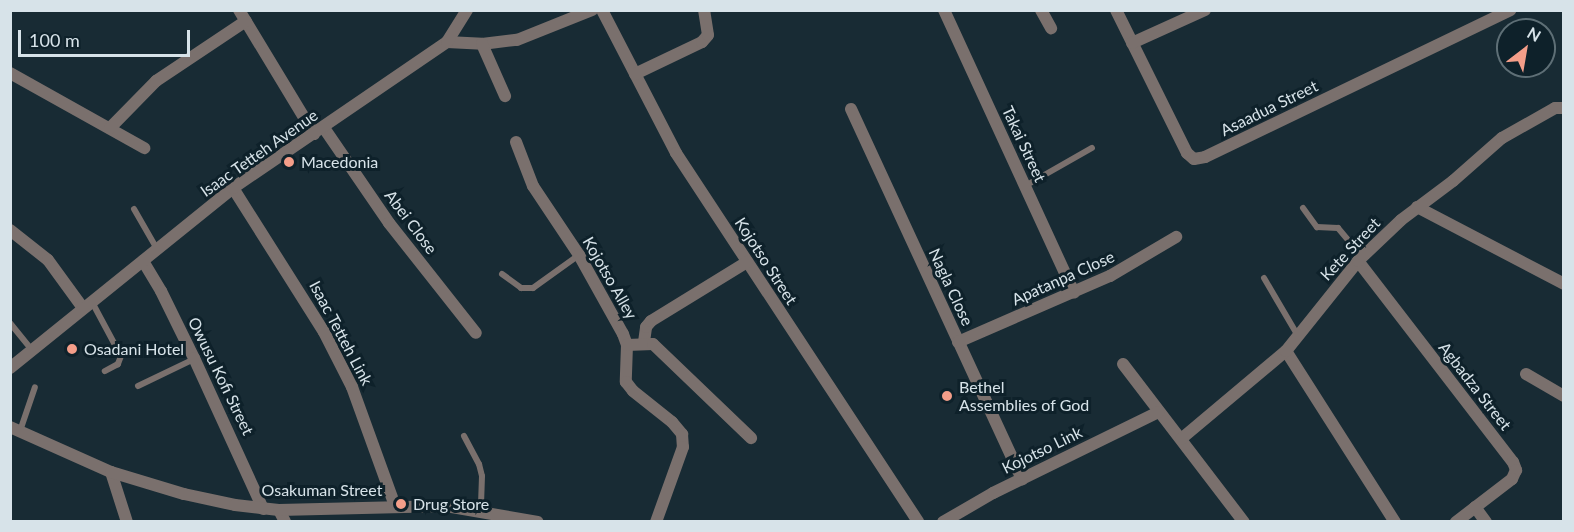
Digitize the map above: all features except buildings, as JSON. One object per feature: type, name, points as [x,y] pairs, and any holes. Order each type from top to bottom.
[{"type":"street","name":"Isaac Tetteh Avenue","points":[[10,368],[232,188],[447,42],[467,10]]},
{"type":"street","points":[[447,42],[482,44],[524,38],[592,10]]},
{"type":"street","name":"Kojotso Street","points":[[602,10],[676,153],[918,522]]},
{"type":"street","points":[[635,74],[702,42],[708,35],[704,10]]},
{"type":"street","name":"Takai Street","points":[[944,10],[1074,292]]},
{"type":"street","points":[[1041,10],[1051,27]]},
{"type":"street","name":"Asaadua Street","points":[[1116,10],[1187,153],[1194,159],[1205,157],[1510,10]]},
{"type":"street","points":[[1132,43],[1204,10]]},
{"type":"street","points":[[110,128],[156,81],[242,16]]},
{"type":"street","name":"Abei Close","points":[[242,16],[319,131],[476,333]]},
{"type":"street","points":[[482,44],[505,96]]},
{"type":"street","points":[[10,74],[144,148]]},
{"type":"street","name":"Kete Street","points":[[1181,439],[1286,351],[1360,259],[1417,207],[1453,181],[1502,138],[1555,108],[1563,109]]},
{"type":"street","name":"Nagla Close","points":[[851,109],[1022,479]]},
{"type":"street","name":"Kojotso Alley","points":[[516,142],[533,186],[579,255],[615,316],[627,345],[626,382],[682,434],[683,447],[656,522]]},
{"type":"street","name":"Isaac Tetteh Link","points":[[232,188],[324,332],[352,387],[395,506]]},
{"type":"street","points":[[1417,207],[1563,284]]},
{"type":"street","points":[[10,230],[48,260],[88,305]]},
{"type":"street","name":"Apatanpa Close","points":[[958,342],[1129,267],[1176,237]]},
{"type":"street","name":"Agbadza Street","points":[[1360,259],[1513,462],[1516,470],[1512,478],[1456,522]]},
{"type":"street","name":"Owusu Kofi Street","points":[[143,261],[161,291],[194,358],[263,509]]},
{"type":"street","points":[[644,342],[646,327],[651,321],[747,262]]},
{"type":"street","points":[[627,345],[644,342],[653,344],[751,438]]},
{"type":"street","points":[[1286,351],[1395,522]]},
{"type":"street","points":[[1123,364],[1244,522]]},
{"type":"street","points":[[1526,374],[1563,396]]},
{"type":"street","name":"Kojotso Link","points":[[943,522],[1022,479],[1158,412]]},
{"type":"street","name":"Osakuman Street","points":[[15,429],[111,472],[184,494],[263,509],[282,516],[395,506],[481,510],[538,522]]},
{"type":"street","points":[[111,472],[127,522]]},
{"type":"street","points":[[1475,507],[1486,522]]},
{"type":"lane","points":[[1025,186],[1092,148]]},
{"type":"lane","points":[[1303,208],[1317,227],[1338,228],[1360,259]]},
{"type":"lane","points":[[134,209],[158,249]]},
{"type":"lane","points":[[502,274],[521,288],[533,288],[579,255]]},
{"type":"lane","points":[[1264,278],[1298,336]]},
{"type":"lane","points":[[88,305],[121,356],[118,364],[105,371]]},
{"type":"lane","points":[[10,323],[32,351]]},
{"type":"lane","points":[[138,386],[194,358]]},
{"type":"lane","points":[[15,429],[36,387]]},
{"type":"lane","points":[[464,436],[479,464],[482,476],[481,510]]},
{"type":"place","name":"Macedonia","points":[[289,162]]},
{"type":"place","name":"Osadani Hotel","points":[[72,349]]},
{"type":"place","name":"Bethel Assemblies of God","points":[[947,396]]},
{"type":"place","name":"Drug Store","points":[[401,504]]}]
